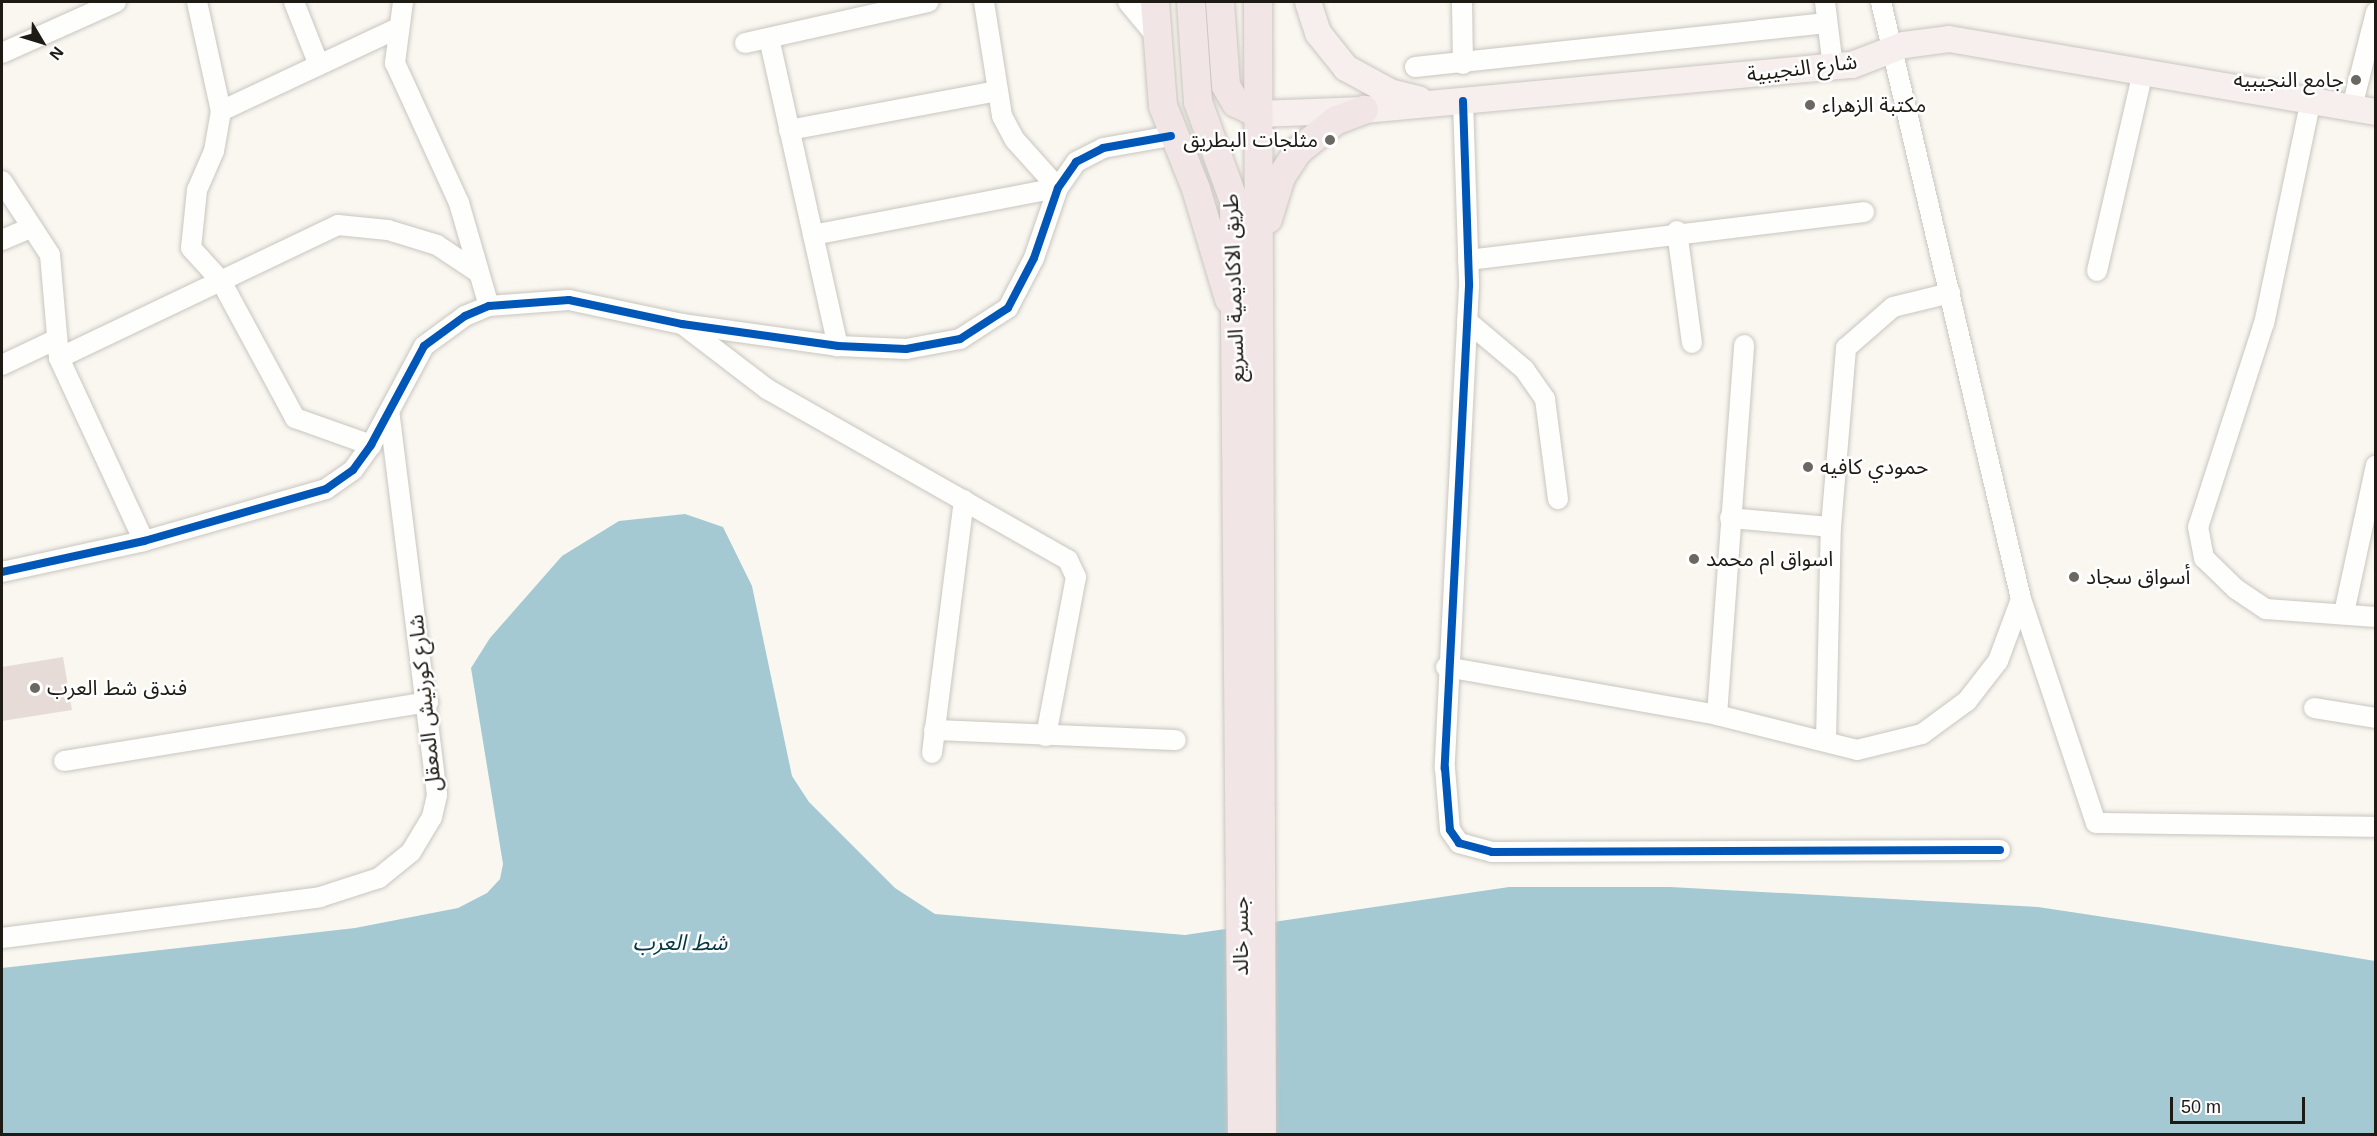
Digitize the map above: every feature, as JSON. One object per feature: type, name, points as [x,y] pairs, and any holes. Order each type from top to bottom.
[{"type":"highway","points":[[1155,2],[1160,89],[1171,136],[1196,189],[1217,272],[1236,315]]},
{"type":"highway","name":"طريق الاكاديمية السريع","points":[[1191,2],[1198,102],[1234,201],[1236,315],[1250,433]]},
{"type":"highway","points":[[1220,2],[1226,86],[1236,103],[1259,114]]},
{"type":"highway","name":"طريق الاكاديمية السريع","points":[[1250,433],[1258,271],[1258,2]]},
{"type":"highway","points":[[1258,271],[1275,192],[1289,163],[1321,130],[1364,110]]},
{"type":"highway","points":[[1250,433],[1250,738]]},
{"type":"highway","name":"جسر خالد","points":[[1242,1134],[1250,738]]},
{"type":"highway","name":"جسر خالد","points":[[1250,738],[1262,1134]]},
{"type":"main road","points":[[1308,2],[1326,46],[1358,77],[1409,98],[1458,101]]},
{"type":"main road","name":"شارع النجيبية","points":[[1259,114],[1364,110],[1833,67],[1890,50],[1957,40],[2312,99],[2364,110]]},
{"type":"street","points":[[2,53],[116,2]]},
{"type":"street","points":[[197,2],[221,111],[214,151],[197,190],[191,248],[221,281],[295,418],[371,446]]},
{"type":"street","points":[[294,2],[319,66]]},
{"type":"street","points":[[403,2],[396,29],[395,63],[459,203],[489,306]]},
{"type":"street","points":[[745,43],[928,2]]},
{"type":"street","points":[[984,2],[997,91],[1015,140],[1058,188]]},
{"type":"street","points":[[1128,2],[1158,38]]},
{"type":"street","points":[[1462,2],[1463,64]]},
{"type":"street","points":[[1825,2],[1833,67]]},
{"type":"street","points":[[1881,2],[1890,50],[1950,293],[2021,599],[2096,823],[2376,827]]},
{"type":"street","points":[[2364,110],[2376,12]]},
{"type":"street","points":[[1416,67],[1463,64],[1827,22]]},
{"type":"street","points":[[221,111],[396,29]]},
{"type":"street","points":[[769,38],[838,346]]},
{"type":"street","points":[[2097,271],[2143,70]]},
{"type":"street","points":[[789,130],[997,91]]},
{"type":"street","points":[[2312,99],[2264,323],[2198,527],[2204,558],[2236,589],[2266,609],[2376,617]]},
{"type":"street","points":[[1458,101],[1468,260],[1467,321],[1446,667],[1450,830],[1471,850],[2000,850]]},
{"type":"street","points":[[2,572],[144,542],[326,489],[352,470],[371,446],[424,346],[448,326],[489,306],[569,300],[682,324],[838,346],[933,346],[986,325],[1008,308],[1023,285],[1058,188],[1089,153],[1171,136]]},
{"type":"street","points":[[2,182],[55,269],[57,349],[144,542]]},
{"type":"street","points":[[813,235],[1058,188]]},
{"type":"street","points":[[1468,260],[1677,231],[1864,212]]},
{"type":"street","points":[[2,365],[57,349],[221,281],[338,225],[388,230],[437,245],[479,273]]},
{"type":"street","points":[[2,240],[30,228]]},
{"type":"street","points":[[1677,231],[1692,344]]},
{"type":"street","points":[[1826,740],[1831,527],[1846,348],[1893,306],[1950,293]]},
{"type":"street","points":[[1467,321],[1524,369],[1545,399],[1558,499]]},
{"type":"street","points":[[682,324],[767,389],[964,500],[1074,568],[1075,586],[1046,736]]},
{"type":"street","points":[[1718,715],[1730,518],[1744,345]]},
{"type":"street","name":"شارع كورنيش المعقل","points":[[2,938],[320,897],[379,878],[411,852],[432,817],[437,795],[428,702],[389,412]]},
{"type":"street","points":[[2344,613],[2376,465]]},
{"type":"street","points":[[932,753],[964,500]]},
{"type":"street","points":[[1730,518],[1831,527]]},
{"type":"street","points":[[1446,667],[1718,715],[1826,740],[1857,750],[1889,746],[1922,734],[1946,718],[1998,661],[2021,599]]},
{"type":"street","points":[[64,761],[428,702]]},
{"type":"street","points":[[2314,708],[2376,718]]},
{"type":"street","points":[[934,730],[1176,740]]},
{"type":"water","name":"شط العرب","points":[[685,514],[723,527],[752,586],[792,776],[809,802],[895,888],[935,914],[1185,935],[1509,887],[1670,887],[2038,907],[2157,925],[2375,961],[2375,1134],[2,1134],[2,968],[355,928],[458,908],[487,893],[500,879],[503,864],[471,668],[490,638],[562,556],[619,521]]},
{"type":"building","name":"فندق شط العرب","points":[[63,657],[72,710],[2,721],[2,667]]},
{"type":"cycle path","points":[[1463,101],[1469,286],[1445,768],[1450,830],[1459,843],[1492,852],[2000,850]]},
{"type":"cycle path","points":[[2,572],[144,541],[326,489],[353,470],[371,445],[424,346],[465,316],[489,306],[569,300],[682,324],[838,346],[906,349],[960,339],[1008,308],[1034,258],[1058,188],[1076,162],[1103,148],[1171,136]]},
{"type":"place","name":"جامع النجيبيه","points":[[2356,80]]},
{"type":"place","name":"مكتبة الزهراء","points":[[1810,105]]},
{"type":"place","name":"مثلجات البطريق","points":[[1330,140]]},
{"type":"place","name":"حمودي كافيه","points":[[1808,467]]},
{"type":"place","name":"اسواق ام محمد","points":[[1694,559]]},
{"type":"place","name":"أسواق سجاد","points":[[2074,577]]},
{"type":"place","name":"فندق شط العرب","points":[[35,688]]}]
